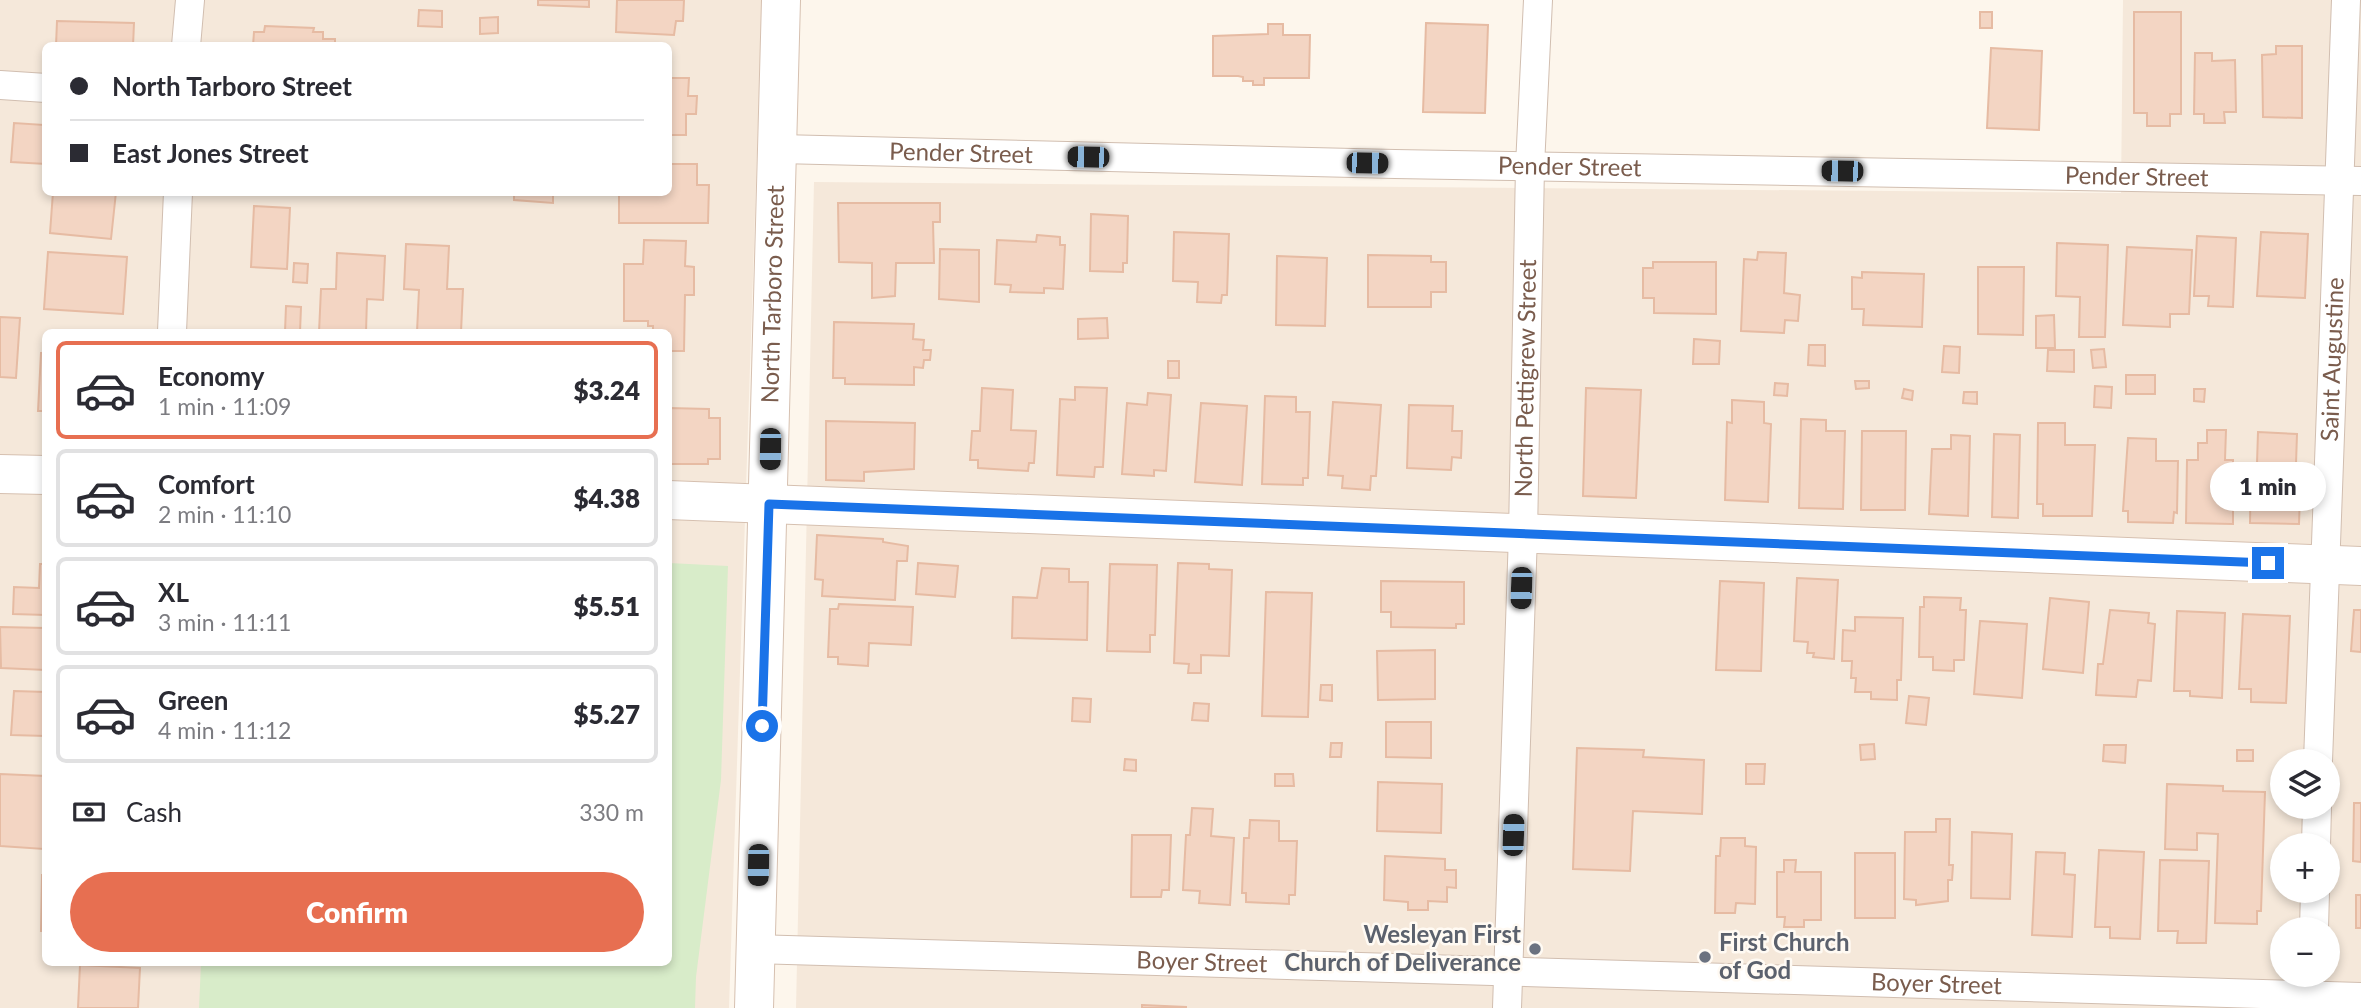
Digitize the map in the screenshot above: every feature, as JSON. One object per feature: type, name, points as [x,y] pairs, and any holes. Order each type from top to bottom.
[{"type":"street","points":[[186,42],[190,0]]},
{"type":"street","name":"North Tarboro Street","points":[[754,1008],[781,0]]},
{"type":"street","name":"North Pettigrew Street","points":[[1507,1008],[1523,534],[1530,166],[1538,0]]},
{"type":"street","name":"Saint Augustine","points":[[2318,749],[2323,565],[2350,180],[2346,0]]},
{"type":"street","points":[[0,85],[42,88]]},
{"type":"street","name":"Pender Street","points":[[779,149],[1530,166],[2350,180]]},
{"type":"street","points":[[172,329],[178,196]]},
{"type":"street","points":[[0,474],[42,475]]},
{"type":"street","points":[[672,500],[2361,566]]},
{"type":"street","name":"Boyer Street","points":[[756,949],[2312,993],[2361,997]]},
{"type":"shaded area","points":[[0,0],[762,0],[729,1008],[0,1008]]},
{"type":"shaded area","points":[[2123,0],[2361,0],[2361,1008],[796,1008],[814,182],[2121,193]]},
{"type":"green space","points":[[672,563],[728,566],[721,780],[696,977],[695,1008],[199,1008],[201,966],[672,966]]},
{"type":"building","points":[[538,0],[589,0],[589,7],[538,5]]},
{"type":"building","points":[[617,0],[684,0],[683,21],[676,21],[674,35],[616,32]]},
{"type":"building","points":[[419,10],[442,11],[442,27],[418,26]]},
{"type":"building","points":[[1980,12],[1992,12],[1992,28],[1980,28]]},
{"type":"building","points":[[2134,12],[2181,12],[2181,114],[2170,114],[2170,126],[2147,126],[2147,113],[2134,113]]},
{"type":"building","points":[[498,17],[498,33],[480,34],[480,18]]},
{"type":"building","points":[[57,21],[134,23],[133,42],[56,42]]},
{"type":"building","points":[[1426,23],[1488,25],[1485,113],[1423,112]]},
{"type":"building","points":[[1268,24],[1283,24],[1283,35],[1310,35],[1309,78],[1264,78],[1264,85],[1253,85],[1253,81],[1243,81],[1243,77],[1213,76],[1213,36],[1268,34]]},
{"type":"building","points":[[265,26],[314,28],[313,32],[323,32],[323,39],[335,39],[335,42],[253,42],[254,32],[264,32]]},
{"type":"building","points":[[2276,46],[2302,46],[2302,118],[2263,117],[2262,55],[2276,54]]},
{"type":"building","points":[[1991,48],[2042,51],[2039,130],[1987,128]]},
{"type":"building","points":[[2195,53],[2212,53],[2212,61],[2235,60],[2236,112],[2224,112],[2225,123],[2204,123],[2204,114],[2194,114]]},
{"type":"building","points":[[672,78],[689,78],[688,96],[697,96],[696,114],[686,114],[686,135],[672,135]]},
{"type":"building","points":[[14,123],[42,125],[42,164],[11,162]]},
{"type":"building","points":[[672,164],[697,164],[697,185],[709,185],[708,223],[619,223],[619,196],[672,196]]},
{"type":"building","points":[[53,196],[116,196],[111,239],[50,233]]},
{"type":"building","points":[[514,196],[553,196],[553,203],[514,200]]},
{"type":"building","points":[[838,203],[940,203],[940,222],[933,222],[934,263],[896,263],[895,296],[872,298],[872,263],[839,262]]},
{"type":"building","points":[[254,206],[290,208],[287,269],[251,267]]},
{"type":"building","points":[[1091,214],[1128,216],[1127,263],[1123,263],[1123,272],[1090,271]]},
{"type":"building","points":[[1174,232],[1229,234],[1227,295],[1222,295],[1221,303],[1197,302],[1198,282],[1173,281]]},
{"type":"building","points":[[2261,232],[2308,234],[2305,298],[2257,296]]},
{"type":"building","points":[[1037,235],[1060,237],[1060,245],[1065,245],[1063,289],[1044,288],[1044,293],[1010,292],[1011,285],[995,284],[997,240],[1036,242]]},
{"type":"building","points":[[2197,236],[2236,238],[2233,307],[2208,306],[2209,296],[2194,296]]},
{"type":"building","points":[[644,240],[686,241],[685,266],[694,267],[694,295],[685,295],[684,351],[672,351],[672,329],[653,329],[653,326],[648,326],[648,321],[624,321],[624,264],[643,264]]},
{"type":"building","points":[[2057,243],[2108,245],[2105,337],[2079,337],[2080,297],[2056,296]]},
{"type":"building","points":[[406,244],[449,246],[447,289],[463,289],[461,329],[417,329],[419,290],[404,289]]},
{"type":"building","points":[[2127,247],[2192,250],[2189,314],[2170,314],[2170,327],[2123,325]]},
{"type":"building","points":[[940,249],[979,250],[979,302],[939,299]]},
{"type":"building","points":[[48,252],[127,257],[123,314],[44,309]]},
{"type":"building","points":[[1758,252],[1786,253],[1784,293],[1800,295],[1798,321],[1785,320],[1784,333],[1741,331],[1744,259],[1757,260]]},
{"type":"building","points":[[337,253],[385,256],[383,300],[367,299],[366,329],[319,329],[321,289],[336,289]]},
{"type":"building","points":[[1368,255],[1431,256],[1431,262],[1446,262],[1446,292],[1431,292],[1431,307],[1368,307]]},
{"type":"building","points":[[1277,256],[1327,258],[1325,326],[1276,325]]},
{"type":"building","points":[[1653,262],[1716,262],[1716,314],[1654,313],[1654,298],[1643,298],[1643,268],[1653,268]]},
{"type":"building","points":[[294,263],[308,264],[307,283],[293,282]]},
{"type":"building","points":[[1978,267],[2024,267],[2023,335],[1978,334]]},
{"type":"building","points":[[1862,272],[1924,274],[1922,327],[1863,325],[1864,309],[1852,309],[1852,277],[1862,278]]},
{"type":"building","points":[[286,306],[301,307],[300,329],[285,329]]},
{"type":"building","points":[[2054,315],[2055,348],[2036,348],[2036,316]]},
{"type":"building","points":[[0,317],[20,318],[16,378],[0,377]]},
{"type":"building","points":[[1107,318],[1108,338],[1078,339],[1078,319]]},
{"type":"building","points":[[834,322],[914,324],[913,339],[924,340],[923,350],[931,350],[930,360],[924,360],[923,368],[914,367],[914,385],[845,384],[845,378],[833,378]]},
{"type":"building","points":[[1694,339],[1720,341],[1719,364],[1693,364]]},
{"type":"building","points":[[1809,345],[1825,345],[1825,366],[1808,365]]},
{"type":"building","points":[[1944,346],[1960,347],[1959,373],[1942,372]]},
{"type":"building","points":[[2104,349],[2106,367],[2093,368],[2091,350]]},
{"type":"building","points":[[2048,350],[2074,350],[2074,372],[2047,371]]},
{"type":"building","points":[[41,353],[42,353],[42,411],[38,411]]},
{"type":"building","points":[[1168,361],[1179,361],[1179,378],[1168,378]]},
{"type":"building","points":[[2126,375],[2155,375],[2155,394],[2126,394]]},
{"type":"building","points":[[1855,381],[1869,381],[1869,388],[1856,389]]},
{"type":"building","points":[[1775,383],[1788,384],[1787,396],[1774,395]]},
{"type":"building","points":[[2095,386],[2112,387],[2111,408],[2094,407]]},
{"type":"building","points":[[1075,387],[1107,388],[1103,467],[1095,467],[1094,477],[1057,475],[1060,399],[1075,400]]},
{"type":"building","points":[[982,388],[1013,390],[1011,430],[1036,431],[1034,463],[1029,463],[1028,471],[978,468],[978,460],[970,460],[972,431],[980,431]]},
{"type":"building","points":[[1586,388],[1641,390],[1636,498],[1583,496]]},
{"type":"building","points":[[1904,389],[1913,391],[1912,400],[1902,398]]},
{"type":"building","points":[[2194,389],[2205,389],[2204,402],[2194,401]]},
{"type":"building","points":[[1964,392],[1977,392],[1977,404],[1963,403]]},
{"type":"building","points":[[1148,393],[1171,395],[1166,471],[1154,470],[1154,476],[1122,474],[1127,403],[1147,405]]},
{"type":"building","points":[[1265,396],[1296,397],[1296,412],[1310,412],[1308,478],[1303,478],[1303,485],[1262,484]]},
{"type":"building","points":[[1732,400],[1764,402],[1764,423],[1771,424],[1768,502],[1725,500],[1727,422],[1732,423]]},
{"type":"building","points":[[1333,402],[1381,405],[1376,476],[1371,476],[1370,490],[1342,488],[1343,476],[1328,475]]},
{"type":"building","points":[[1201,403],[1247,406],[1242,485],[1195,482]]},
{"type":"building","points":[[1409,405],[1453,406],[1452,431],[1462,431],[1461,458],[1452,457],[1451,470],[1407,468]]},
{"type":"building","points":[[672,408],[709,409],[709,418],[720,418],[720,459],[708,459],[708,464],[672,464]]},
{"type":"building","points":[[1801,419],[1826,420],[1826,431],[1845,431],[1843,509],[1799,508]]},
{"type":"building","points":[[826,421],[915,423],[914,469],[864,472],[864,481],[826,480]]},
{"type":"building","points":[[2038,423],[2065,423],[2065,445],[2095,445],[2092,516],[2043,516],[2043,504],[2037,504]]},
{"type":"building","points":[[2207,430],[2226,430],[2225,460],[2233,460],[2233,524],[2186,523],[2187,460],[2198,460],[2198,443],[2207,443]]},
{"type":"building","points":[[1862,431],[1906,431],[1905,510],[1861,510]]},
{"type":"building","points":[[2258,432],[2297,434],[2296,464],[2301,464],[2299,524],[2250,523],[2251,463],[2257,463]]},
{"type":"building","points":[[1994,434],[2020,435],[2018,518],[1992,517]]},
{"type":"building","points":[[1951,435],[1970,436],[1968,516],[1929,514],[1932,449],[1951,449]]},
{"type":"building","points":[[2128,438],[2156,439],[2156,461],[2178,461],[2177,513],[2174,512],[2173,523],[2128,522],[2128,511],[2123,511]]},
{"type":"building","points":[[817,535],[883,539],[883,542],[908,546],[907,561],[897,561],[895,600],[822,596],[823,580],[815,579]]},
{"type":"building","points":[[918,563],[958,566],[955,597],[916,594]]},
{"type":"building","points":[[1178,563],[1209,564],[1209,569],[1232,570],[1229,656],[1201,655],[1201,673],[1188,673],[1189,664],[1174,663]]},
{"type":"building","points":[[40,564],[42,615],[13,614],[14,587],[39,588]]},
{"type":"building","points":[[1110,564],[1157,565],[1155,635],[1150,635],[1150,652],[1107,651]]},
{"type":"building","points":[[1042,568],[1069,569],[1069,582],[1088,582],[1087,640],[1012,638],[1013,597],[1037,598]]},
{"type":"building","points":[[1797,578],[1838,580],[1834,659],[1813,657],[1814,653],[1807,653],[1808,642],[1794,641]]},
{"type":"building","points":[[1381,581],[1464,582],[1464,624],[1456,624],[1456,628],[1391,627],[1391,612],[1381,612]]},
{"type":"building","points":[[1720,581],[1764,583],[1761,671],[1716,670]]},
{"type":"building","points":[[1266,592],[1312,593],[1308,717],[1262,716]]},
{"type":"building","points":[[1924,597],[1961,598],[1960,610],[1966,610],[1964,660],[1954,660],[1954,671],[1933,670],[1933,657],[1919,657],[1920,607],[1924,607]]},
{"type":"building","points":[[2050,598],[2089,602],[2083,673],[2043,669]]},
{"type":"building","points":[[839,604],[913,607],[911,645],[869,643],[868,666],[838,664],[838,657],[828,657],[830,609],[838,609]]},
{"type":"building","points":[[2110,610],[2149,613],[2148,623],[2155,624],[2151,681],[2138,680],[2136,697],[2096,695],[2098,664],[2103,664]]},
{"type":"building","points":[[2354,610],[2361,610],[2361,652],[2351,651]]},
{"type":"building","points":[[2177,611],[2225,613],[2222,698],[2190,696],[2190,691],[2174,691]]},
{"type":"building","points":[[2243,614],[2290,616],[2286,703],[2251,702],[2251,689],[2239,689]]},
{"type":"building","points":[[1855,617],[1903,618],[1901,680],[1897,680],[1897,700],[1871,699],[1871,692],[1855,692],[1856,678],[1851,678],[1852,661],[1842,661],[1843,630],[1855,631]]},
{"type":"building","points":[[1980,621],[2027,624],[2022,698],[1974,694]]},
{"type":"building","points":[[0,627],[42,628],[42,670],[1,668]]},
{"type":"building","points":[[1435,650],[1435,699],[1378,700],[1377,651]]},
{"type":"building","points":[[1321,685],[1332,685],[1332,701],[1320,700]]},
{"type":"building","points":[[14,691],[42,692],[42,736],[11,735]]},
{"type":"building","points":[[1909,696],[1929,698],[1926,725],[1906,723]]},
{"type":"building","points":[[1073,698],[1091,699],[1090,722],[1072,721]]},
{"type":"building","points":[[1194,703],[1209,704],[1208,721],[1192,720]]},
{"type":"building","points":[[1386,722],[1431,722],[1431,758],[1386,757]]},
{"type":"building","points":[[1331,743],[1342,743],[1341,757],[1330,757]]},
{"type":"building","points":[[1874,744],[1875,759],[1861,760],[1860,745]]},
{"type":"building","points":[[2104,745],[2126,745],[2125,763],[2103,761]]},
{"type":"building","points":[[1577,748],[1644,750],[1643,757],[1704,760],[1702,814],[1633,811],[1630,871],[1573,869]]},
{"type":"building","points":[[2237,750],[2253,750],[2253,761],[2237,761]]},
{"type":"building","points":[[1125,759],[1136,760],[1136,771],[1124,770]]},
{"type":"building","points":[[1746,764],[1765,764],[1764,784],[1746,784]]},
{"type":"building","points":[[0,774],[42,776],[42,849],[0,846]]},
{"type":"building","points":[[1275,774],[1293,774],[1294,786],[1275,786]]},
{"type":"building","points":[[1378,782],[1442,784],[1441,833],[1377,831]]},
{"type":"building","points":[[2167,784],[2223,786],[2223,791],[2265,792],[2261,911],[2257,911],[2257,924],[2215,923],[2218,834],[2197,833],[2197,850],[2165,849]]},
{"type":"building","points":[[2354,803],[2361,803],[2361,862],[2353,861]]},
{"type":"building","points":[[1192,808],[1213,809],[1211,836],[1234,838],[1230,905],[1199,903],[1200,891],[1183,890],[1186,835],[1190,835]]},
{"type":"building","points":[[1936,819],[1950,819],[1949,865],[1953,865],[1952,880],[1948,880],[1948,901],[1916,905],[1916,900],[1904,899],[1905,832],[1936,832]]},
{"type":"building","points":[[1250,820],[1279,821],[1279,841],[1297,841],[1295,895],[1289,895],[1289,904],[1246,902],[1246,893],[1242,893],[1244,838],[1249,838]]},
{"type":"building","points":[[1972,832],[2012,834],[2010,899],[1971,898]]},
{"type":"building","points":[[1132,835],[1171,835],[1169,890],[1162,890],[1161,897],[1131,897]]},
{"type":"building","points":[[1721,838],[1745,838],[1745,846],[1756,847],[1755,904],[1736,903],[1735,913],[1715,913],[1716,856],[1720,856]]},
{"type":"building","points":[[2099,850],[2144,852],[2140,939],[2110,938],[2110,927],[2095,927]]},
{"type":"building","points":[[2036,852],[2065,853],[2064,874],[2075,875],[2072,937],[2032,935]]},
{"type":"building","points":[[1855,853],[1895,853],[1895,918],[1855,918]]},
{"type":"building","points":[[1385,856],[1445,859],[1445,870],[1456,870],[1456,888],[1447,887],[1447,902],[1428,901],[1428,910],[1408,910],[1408,902],[1384,900]]},
{"type":"building","points":[[1784,860],[1796,860],[1795,872],[1821,872],[1821,920],[1804,920],[1804,927],[1784,927],[1785,917],[1777,917],[1777,872],[1784,872]]},
{"type":"building","points":[[2160,860],[2209,861],[2206,943],[2177,943],[2178,931],[2158,931]]},
{"type":"building","points":[[2356,895],[2361,895],[2361,928],[2356,928]]},
{"type":"building","points":[[80,966],[140,968],[138,1008],[78,1008]]},
{"type":"building","points":[[1142,1005],[1186,1007],[1186,1008],[1142,1008]]},
{"type":"place","name":"Wesleyan First Church of Deliverance","points":[[1535,949]]},
{"type":"place","name":"First Church of God","points":[[1705,957]]},
{"type":"route","points":[[762,726],[769,504],[2268,563]]}]
